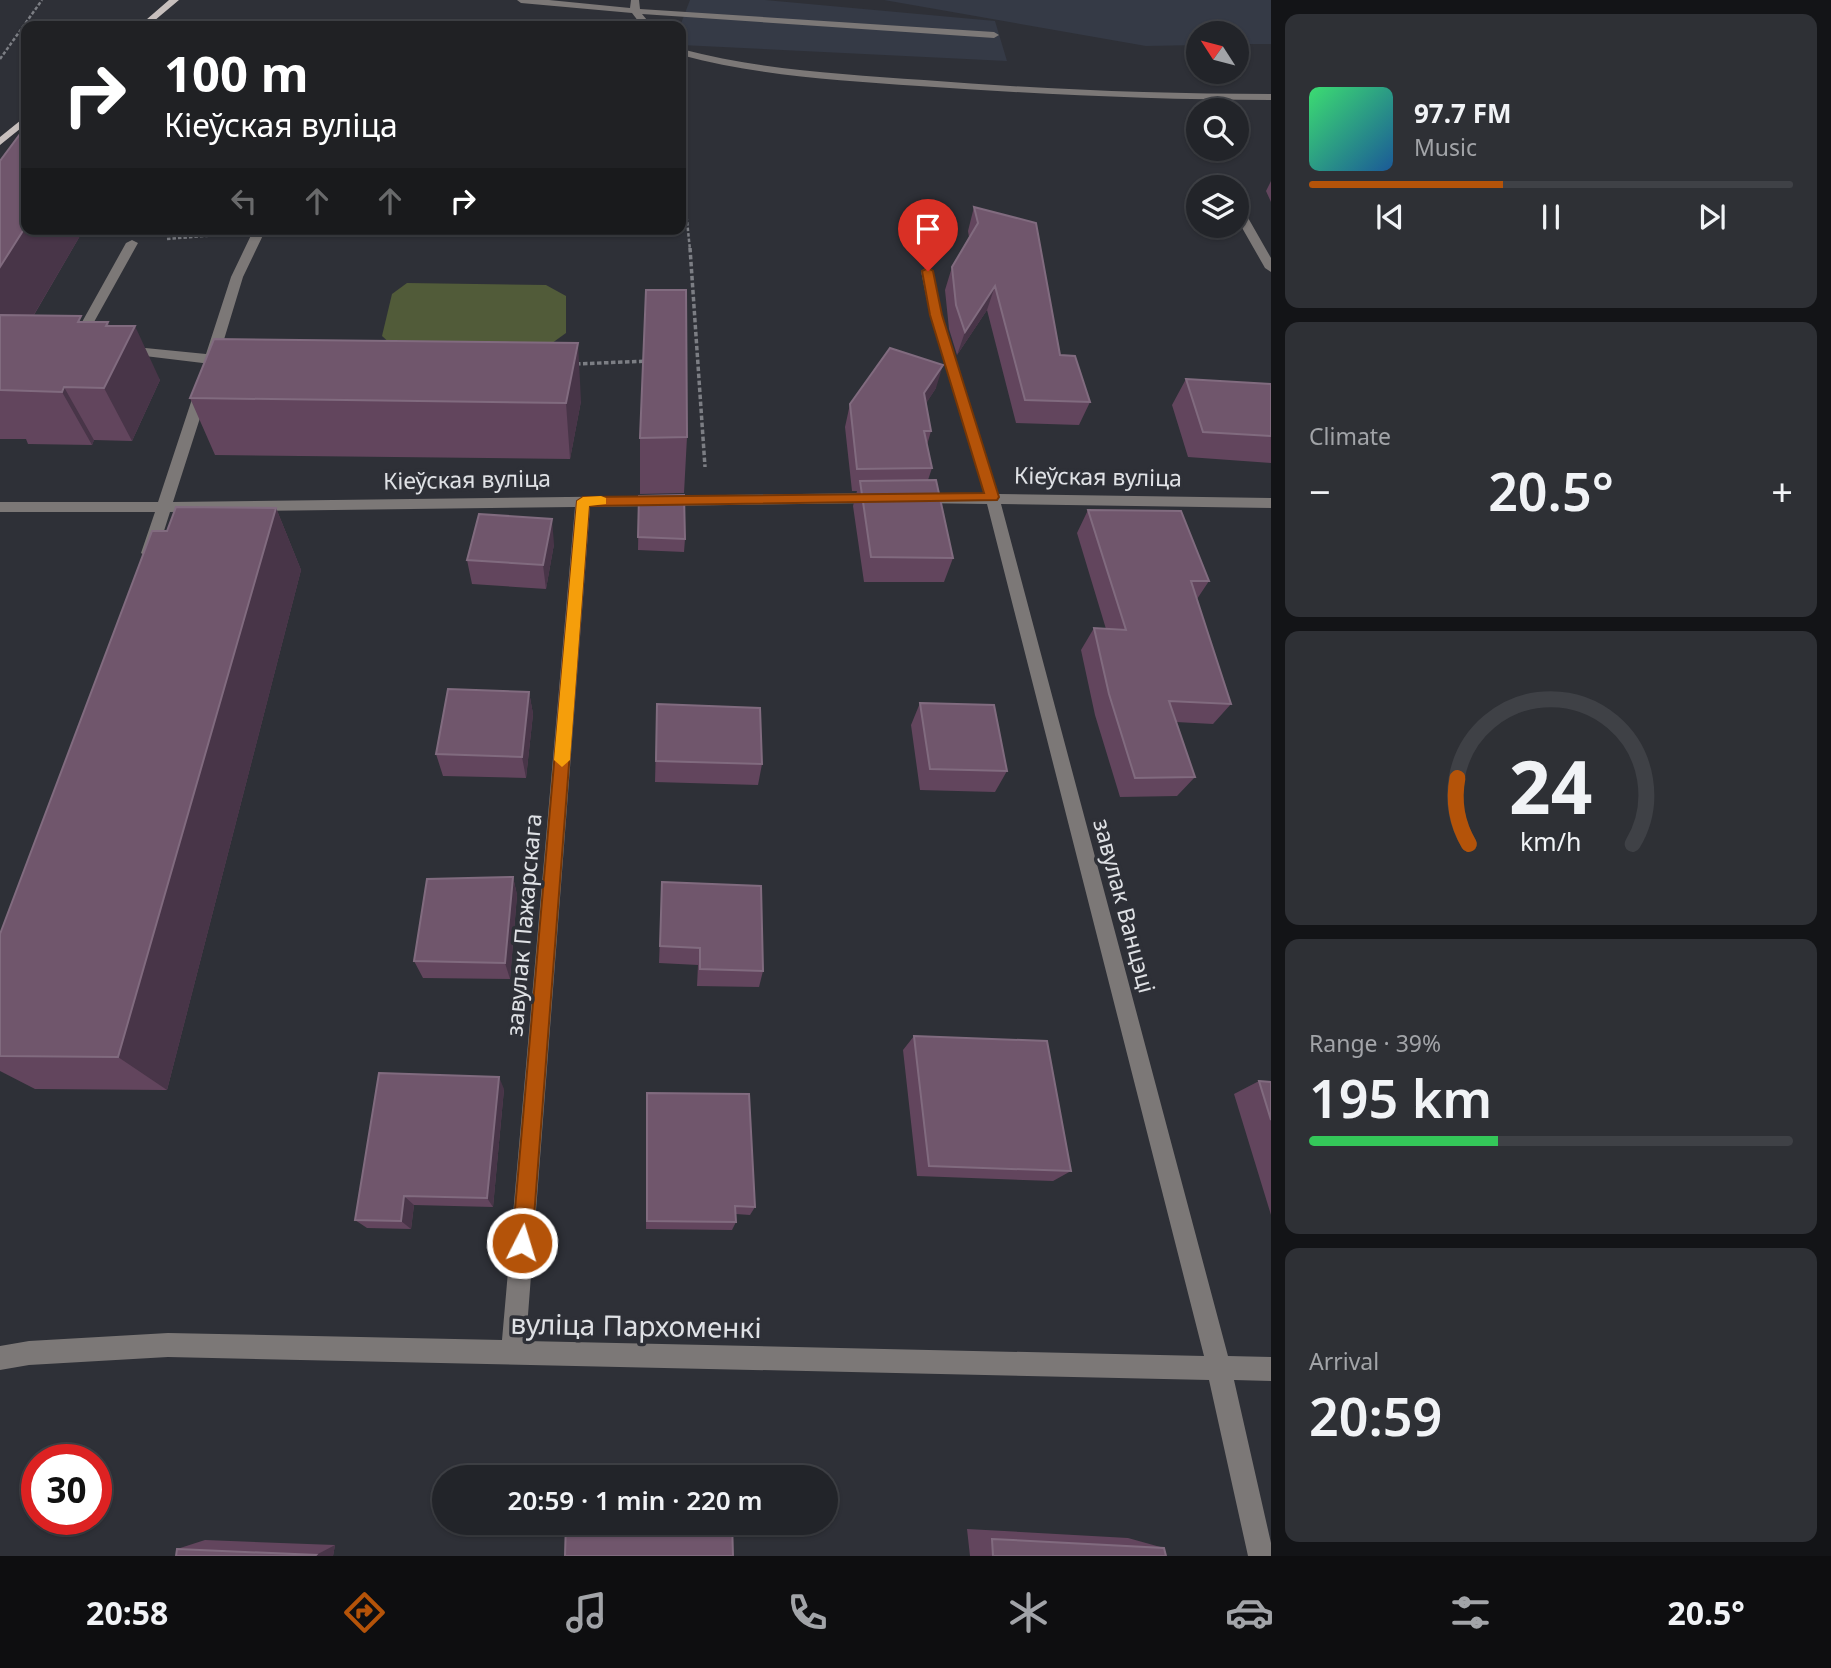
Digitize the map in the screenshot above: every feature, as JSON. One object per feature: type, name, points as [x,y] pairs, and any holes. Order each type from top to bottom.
[{"type":"main road","points":[[149,21],[175,0]]},
{"type":"main road","points":[[0,142],[21,123]]},
{"type":"street","points":[[521,0],[635,5],[994,35]]},
{"type":"street","points":[[635,5],[644,21]]},
{"type":"street","points":[[686,54],[717,63],[751,68],[975,87],[1271,97]]},
{"type":"street","points":[[1249,230],[1271,268]]},
{"type":"street","points":[[142,573],[165,508],[237,276],[258,235]]},
{"type":"street","points":[[132,243],[83,331],[94,345],[237,362]]},
{"type":"street","name":"завулак Ванцэці","points":[[928,271],[936,315],[992,497],[1219,1369],[1261,1556]]},
{"type":"street","name":"Кіеўская вуліца","points":[[0,507],[165,508],[992,497],[1271,503]]},
{"type":"street","name":"завулак Пажарскага","points":[[513,1353],[583,501]]},
{"type":"street","name":"вуліца Пархоменкі","points":[[0,1358],[29,1353],[168,1345],[1271,1369]]},
{"type":"path","points":[[26,21],[41,0]]},
{"type":"path","points":[[0,59],[21,29]]},
{"type":"path","points":[[686,222],[707,499]]},
{"type":"path","points":[[132,243],[211,235]]},
{"type":"path","points":[[572,364],[655,360]]},
{"type":"shaded area","points":[[690,0],[765,0],[995,21],[1007,61],[686,45],[686,21],[682,21]]},
{"type":"shaded area","points":[[884,0],[1271,0],[1271,44],[1250,44],[1250,21],[1186,21],[1186,45],[1146,46]]},
{"type":"green space","points":[[407,283],[546,285],[566,296],[566,333],[548,346],[392,345],[382,336],[392,294]]},
{"type":"building","points":[[21,133],[21,234],[0,267],[0,161]]},
{"type":"building","points":[[974,207],[1036,223],[1060,355],[1075,356],[1090,402],[1025,400],[995,286],[965,332],[956,305],[952,267],[978,223]]},
{"type":"building","points":[[646,290],[686,290],[687,437],[640,438]]},
{"type":"building","points":[[0,315],[81,316],[78,322],[108,322],[106,326],[135,326],[104,388],[64,387],[62,392],[0,390]]},
{"type":"building","points":[[214,339],[578,343],[566,403],[190,398]]},
{"type":"building","points":[[890,348],[943,365],[924,393],[931,431],[924,431],[932,468],[857,469],[850,404]]},
{"type":"building","points":[[1186,379],[1271,384],[1271,436],[1203,432]]},
{"type":"building","points":[[936,480],[953,558],[871,557],[860,481]]},
{"type":"building","points":[[684,495],[685,539],[638,537],[639,496]]},
{"type":"building","points":[[176,507],[276,508],[118,1057],[0,1056],[0,934],[152,531],[167,531]]},
{"type":"building","points":[[1088,510],[1181,511],[1209,581],[1191,581],[1231,704],[1169,701],[1195,777],[1135,778],[1109,694],[1094,628],[1126,630]]},
{"type":"building","points":[[479,514],[552,519],[543,565],[467,560]]},
{"type":"building","points":[[448,689],[529,692],[522,757],[436,754]]},
{"type":"building","points":[[920,703],[994,705],[1007,771],[930,769]]},
{"type":"building","points":[[657,704],[760,708],[762,764],[656,761]]},
{"type":"building","points":[[513,877],[505,963],[414,961],[427,879]]},
{"type":"building","points":[[662,882],[761,886],[763,971],[700,969],[700,948],[660,946]]},
{"type":"building","points":[[914,1036],[1047,1041],[1071,1171],[929,1166]]},
{"type":"building","points":[[379,1073],[499,1077],[487,1198],[404,1196],[401,1221],[355,1220]]},
{"type":"building","points":[[1259,1081],[1271,1082],[1271,1120]]},
{"type":"building","points":[[647,1093],[749,1094],[755,1207],[735,1206],[736,1222],[647,1221]]},
{"type":"building","points":[[566,1535],[732,1535],[733,1556],[565,1556]]},
{"type":"building","points":[[992,1539],[1164,1548],[1166,1556],[993,1556]]},
{"type":"building","points":[[177,1549],[316,1555],[176,1556]]},
{"type":"slow traffic","points":[[562,760],[583,501],[601,501]]},
{"type":"route","points":[[522,1243],[583,501],[992,497],[936,315],[928,271]]}]
